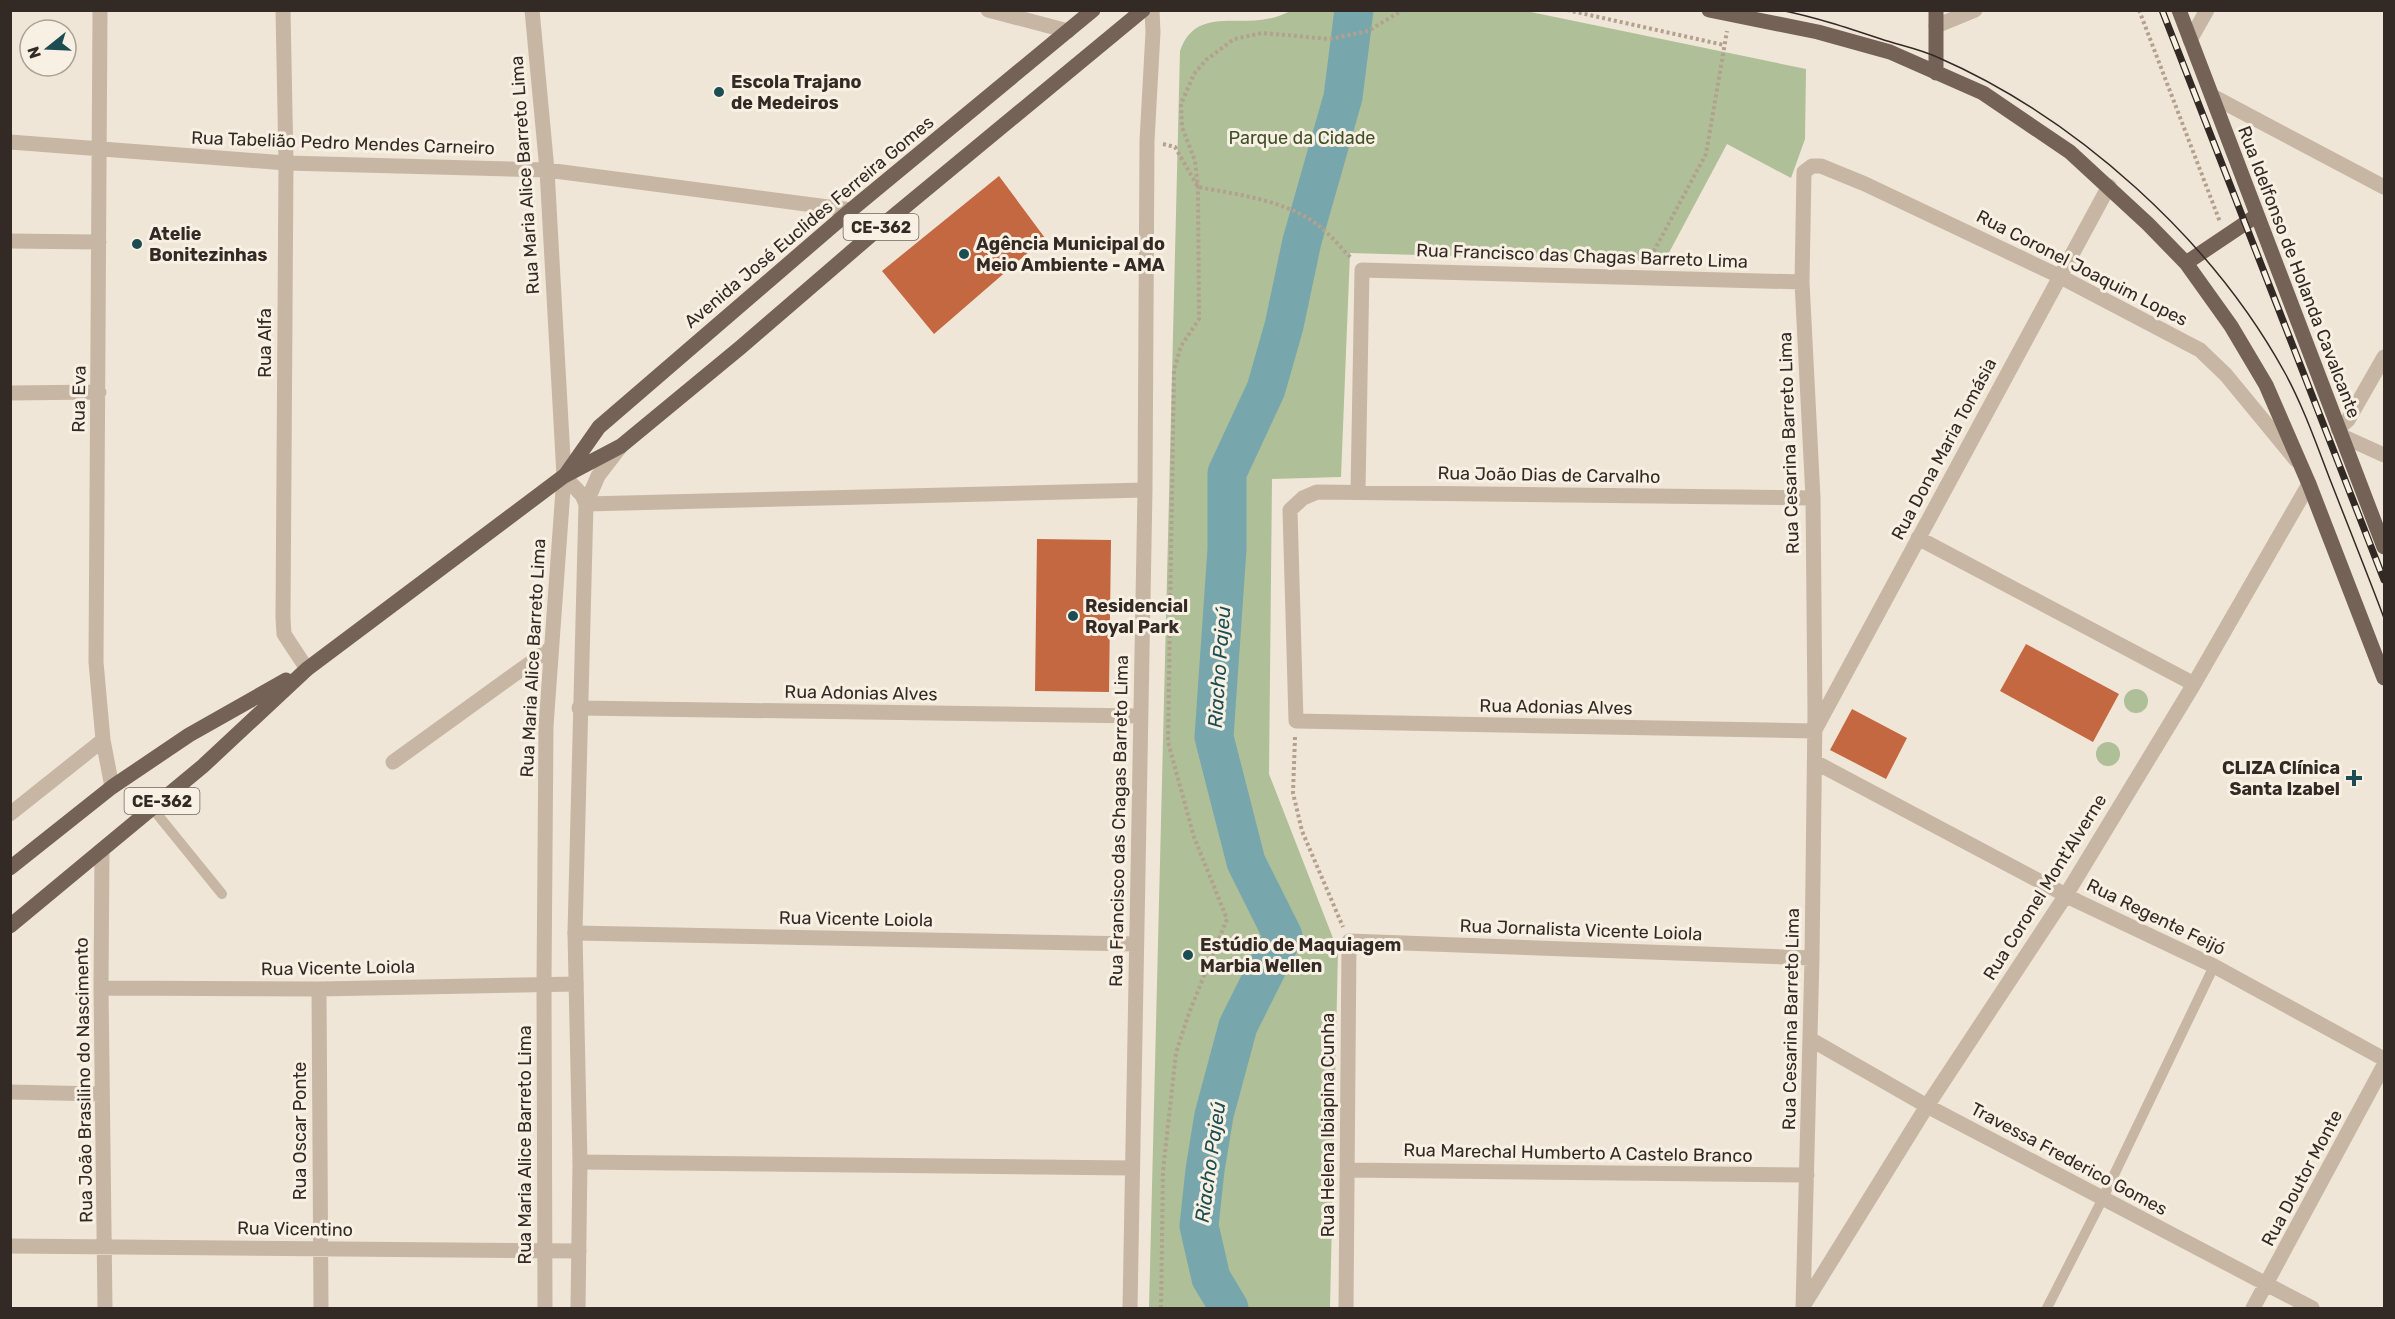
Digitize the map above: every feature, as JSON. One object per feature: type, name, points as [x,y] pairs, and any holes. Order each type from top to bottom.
[{"type":"main road","name":"Avenida José Euclides Ferreira Gomes","points":[[564,476],[599,427],[851,210],[1093,10]]},
{"type":"main road","name":"Avenida José Euclides Ferreira Gomes","points":[[10,926],[203,766],[307,669],[564,476],[621,446],[1143,10]]},
{"type":"main road","points":[[1709,10],[1854,41],[1890,52],[1983,93],[2070,152],[2148,224],[2186,263],[2250,355],[2266,385],[2309,484],[2385,678]]},
{"type":"main road","name":"Rua Idelfonso de Holanda Cavalcante","points":[[2179,10],[2256,216],[2385,547]]},
{"type":"main road","points":[[1936,18],[1936,72]]},
{"type":"main road","points":[[2186,263],[2256,216]]},
{"type":"main road","name":"Avenida José Euclides Ferreira Gomes","points":[[10,868],[112,787],[189,735],[307,669]]},
{"type":"street","name":"Rua Eva","points":[[100,10],[96,662],[103,740],[112,787]]},
{"type":"street","name":"Rua Alfa","points":[[283,10],[286,163],[283,618],[284,634],[307,669]]},
{"type":"street","name":"Rua Maria Alice Barreto Lima","points":[[532,10],[546,170],[564,476],[546,726],[545,1308]]},
{"type":"street","points":[[988,10],[1068,31]]},
{"type":"street","name":"Rua Francisco das Chagas Barreto Lima","points":[[1130,1308],[1145,490],[1147,141],[1153,32],[1152,10]]},
{"type":"street","points":[[1936,18],[1975,10]]},
{"type":"street","points":[[2190,40],[2207,10]]},
{"type":"street","points":[[2212,96],[2385,187]]},
{"type":"street","name":"Rua Tabelião Pedro Mendes Carneiro","points":[[10,142],[286,163],[546,170],[851,210]]},
{"type":"street","name":"Rua Coronel Joaquim Lopes","points":[[1804,172],[1812,166],[1821,166],[1854,180],[2059,276],[2200,350],[2226,375],[2302,467]]},
{"type":"street","name":"Rua Cesarina Barreto Lima","points":[[1803,1307],[1815,762],[1813,498],[1802,282],[1804,172]]},
{"type":"street","name":"Rua Dona Maria Tomásia","points":[[1815,731],[2109,186]]},
{"type":"street","points":[[10,241],[99,242]]},
{"type":"street","points":[[1358,491],[1362,270]]},
{"type":"street","name":"Rua Francisco das Chagas Barreto Lima","points":[[1362,270],[1802,282]]},
{"type":"street","points":[[2385,357],[2340,432],[2385,455]]},
{"type":"street","points":[[10,393],[99,392]]},
{"type":"street","points":[[578,1308],[580,1162],[575,933],[586,504],[598,476],[621,446]]},
{"type":"street","points":[[564,476],[582,495],[586,504]]},
{"type":"street","name":"Rua Coronel Mont'Alverne","points":[[1803,1307],[1927,1106],[2066,895],[2194,684],[2309,484]]},
{"type":"street","points":[[586,504],[1145,490]]},
{"type":"street","name":"Rua João Dias de Carvalho","points":[[1296,722],[1290,510],[1303,498],[1317,492],[1358,491],[1813,498]]},
{"type":"street","points":[[1918,538],[2194,684]]},
{"type":"street","points":[[393,762],[551,648]]},
{"type":"street","name":"Rua Adonias Alves","points":[[579,708],[1141,716]]},
{"type":"street","name":"Rua Adonias Alves","points":[[1296,722],[1815,731]]},
{"type":"street","points":[[10,814],[103,740]]},
{"type":"street","name":"Rua Regente Feijó","points":[[1815,762],[2066,895],[2214,966],[2385,1059]]},
{"type":"street","name":"Rua João Brasilino do Nascimento","points":[[102,850],[101,988],[105,1308]]},
{"type":"street","name":"Rua Vicente Loiola","points":[[575,933],[1136,944]]},
{"type":"street","name":"Rua Jornalista Vicente Loiola","points":[[1349,941],[1812,958]]},
{"type":"street","name":"Rua Helena Ibiapina Cunha","points":[[1346,1308],[1349,941]]},
{"type":"street","name":"Rua Vicente Loiola","points":[[101,988],[319,989],[576,984]]},
{"type":"street","name":"Rua Oscar Ponte","points":[[319,989],[321,1308]]},
{"type":"street","name":"Travessa Frederico Gomes","points":[[1810,1039],[1927,1106],[2102,1200],[2312,1308]]},
{"type":"street","name":"Rua Doutor Monte","points":[[2253,1308],[2267,1286],[2385,1065]]},
{"type":"street","points":[[10,1092],[102,1094]]},
{"type":"street","points":[[580,1162],[1132,1168]]},
{"type":"street","name":"Rua Marechal Humberto A Castelo Branco","points":[[1348,1170],[1807,1175]]},
{"type":"street","name":"Rua Vicentino","points":[[10,1246],[579,1251]]},
{"type":"lane","points":[[153,809],[222,894]]},
{"type":"lane","points":[[2047,1308],[2102,1200],[2214,966]]},
{"type":"path","points":[[1161,1308],[1163,1171],[1176,1053],[1189,1013],[1227,919],[1194,837],[1168,742],[1174,370],[1180,346],[1199,319],[1198,187],[1195,161],[1182,127],[1181,104],[1194,74],[1206,60],[1234,39],[1262,33],[1330,39],[1368,31],[1403,10]]},
{"type":"path","points":[[1567,10],[1724,45]]},
{"type":"path","points":[[2139,10],[2225,237]]},
{"type":"path","points":[[1639,278],[1706,154],[1729,14]]},
{"type":"path","points":[[1147,141],[1175,147],[1198,187],[1254,198],[1290,210],[1324,229],[1362,270]]},
{"type":"path","points":[[1296,722],[1293,793],[1302,831],[1349,941]]},
{"type":"green space","name":"Parque da Cidade","points":[[1290,11],[1526,11],[1806,69],[1805,139],[1791,178],[1727,144],[1664,262],[1350,253],[1341,477],[1272,479],[1269,774],[1338,951],[1330,1308],[1149,1308],[1180,51],[1188,36],[1199,27],[1212,22],[1274,18]]},
{"type":"green space","points":[[2136,689],[2145,692],[2148,701],[2145,710],[2136,713],[2127,710],[2124,701],[2127,692]]},
{"type":"green space","points":[[2103,742],[2113,742],[2120,749],[2120,759],[2113,766],[2103,766],[2096,759],[2096,749]]},
{"type":"building","name":"Agência Municipal do Meio Ambiente - AMA","points":[[999,176],[1045,238],[934,334],[882,271]]},
{"type":"building","name":"Residencial Royal Park","points":[[1037,539],[1111,540],[1109,692],[1035,691]]},
{"type":"building","points":[[2026,644],[2119,694],[2093,742],[2000,691]]},
{"type":"building","points":[[1852,709],[1907,738],[1886,779],[1830,750]]},
{"type":"waterway","name":"Riacho Pajeú","points":[[1229,1308],[1211,1278],[1199,1226],[1205,1170],[1214,1115],[1238,1026],[1283,936],[1246,862],[1214,737],[1227,549],[1227,473],[1266,389],[1284,326],[1302,241],[1343,97],[1354,10]]},
{"type":"tram line","points":[[1780,10],[1831,23],[1924,52],[1989,83],[2040,113],[2089,149],[2136,188],[2180,231],[2220,276],[2255,324],[2285,373],[2310,427],[2384,618]]},
{"type":"railway","points":[[2162,10],[2384,580]]},
{"type":"place","name":"Escola Trajano de Medeiros","points":[[719,92]]},
{"type":"place","name":"Atelie Bonitezinhas","points":[[137,244]]},
{"type":"place","name":"Agência Municipal do Meio Ambiente - AMA","points":[[964,254]]},
{"type":"place","name":"Residencial Royal Park","points":[[1073,616]]},
{"type":"place","name":"CLIZA Clínica Santa Izabel","points":[[2354,778]]},
{"type":"place","name":"Estúdio de Maquiagem Marbia Wellen","points":[[1188,955]]}]
